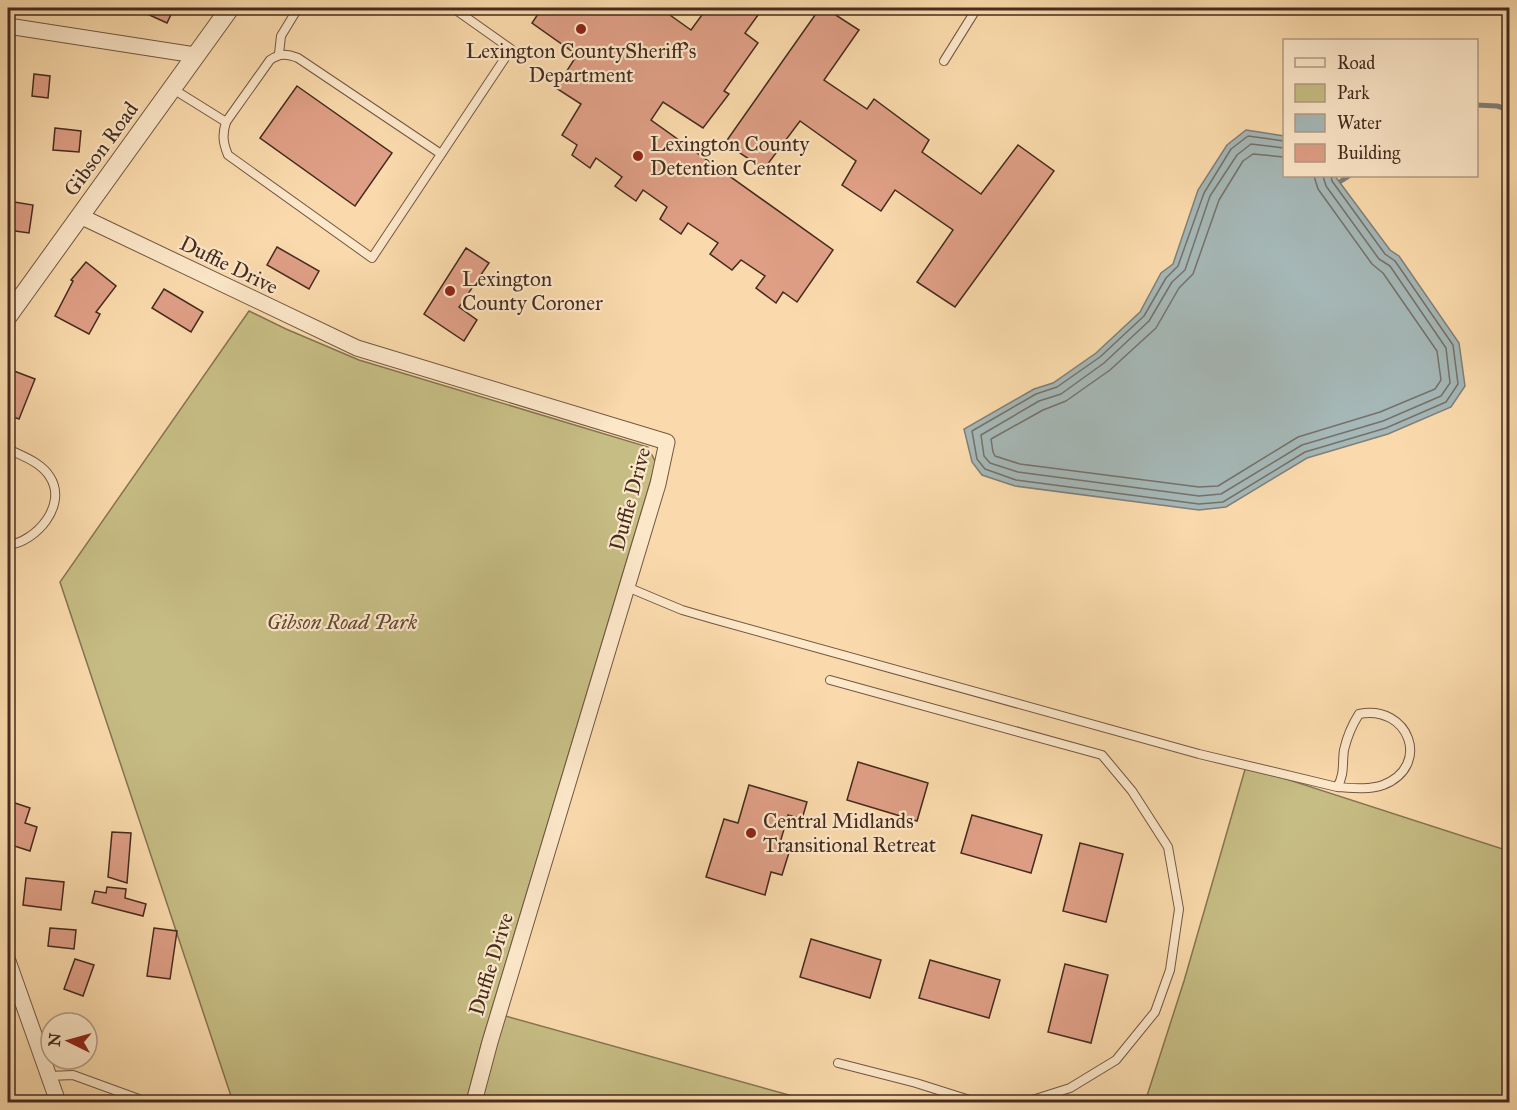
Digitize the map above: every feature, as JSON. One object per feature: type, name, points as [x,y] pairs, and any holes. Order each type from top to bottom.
[{"type":"street","name":"Gibson Road","points":[[8,316],[230,8]]},
{"type":"street","points":[[8,26],[195,56]]},
{"type":"street","name":"Duffie Drive","points":[[80,216],[357,348],[667,442],[627,587],[474,1102]]},
{"type":"street","points":[[8,961],[58,1102]]},
{"type":"lane","points":[[279,54],[281,36],[298,8]]},
{"type":"lane","points":[[441,154],[298,58],[288,54],[279,54],[270,60],[225,122],[223,133],[223,143],[228,155],[372,258],[511,49],[453,8]]},
{"type":"lane","points":[[944,61],[977,8]]},
{"type":"lane","points":[[172,88],[225,122]]},
{"type":"lane","points":[[8,449],[32,460],[51,477],[55,495],[49,518],[36,534],[16,544],[8,545]]},
{"type":"lane","points":[[627,587],[682,610],[713,619],[1149,741],[1337,787],[1361,789],[1382,786],[1397,778],[1406,768],[1410,754],[1409,736],[1399,723],[1372,711],[1359,714],[1351,726],[1345,748],[1343,779],[1337,787]]},
{"type":"lane","points":[[830,680],[1102,755],[1132,791],[1168,848],[1179,909],[1170,970],[1155,1012],[1116,1060],[1070,1088],[1026,1102]]},
{"type":"lane","points":[[838,1063],[916,1083],[976,1102]]},
{"type":"lane","points":[[49,1076],[73,1075],[127,1099],[147,1102]]},
{"type":"green space","name":"Gibson Road Park","points":[[249,311],[359,360],[648,447],[656,463],[481,1045],[466,1102],[233,1102],[60,582]]},
{"type":"green space","points":[[1246,766],[1509,851],[1509,1102],[1145,1102],[1184,981]]},
{"type":"green space","points":[[498,1014],[814,1102],[479,1102]]},
{"type":"water","points":[[1246,130],[1283,136],[1283,177],[1336,177],[1390,250],[1399,256],[1459,343],[1465,386],[1451,407],[1388,434],[1307,458],[1226,507],[1199,510],[1015,486],[982,475],[972,462],[964,429],[1034,389],[1053,383],[1096,353],[1140,312],[1161,273],[1173,264],[1198,190],[1227,145]]},
{"type":"building","points":[[134,8],[174,8],[167,23]]},
{"type":"building","name":"Lexington County Detention Center","points":[[542,8],[660,8],[691,30],[707,8],[763,8],[745,33],[758,43],[724,91],[729,94],[703,128],[663,102],[651,120],[833,250],[797,302],[783,292],[776,303],[756,288],[765,276],[741,260],[732,270],[710,254],[718,243],[688,223],[681,234],[660,219],[667,207],[643,190],[636,201],[615,186],[622,177],[596,158],[590,168],[572,155],[577,145],[562,135],[581,104],[556,88],[577,55],[532,23]]},
{"type":"building","points":[[820,8],[825,8],[859,30],[824,80],[867,109],[874,99],[929,140],[922,152],[981,194],[1018,145],[1054,171],[955,307],[917,282],[953,230],[895,190],[881,211],[842,185],[856,161],[800,121],[764,169],[725,143]]},
{"type":"building","points":[[34,74],[50,76],[48,98],[32,96]]},
{"type":"building","points":[[297,86],[392,153],[355,206],[260,138]]},
{"type":"building","points":[[55,128],[81,131],[79,152],[53,150]]},
{"type":"building","points":[[8,201],[33,205],[29,233],[8,230]]},
{"type":"building","points":[[277,247],[319,271],[309,289],[267,265]]},
{"type":"building","name":"Lexington County Coroner","points":[[466,248],[489,263],[459,307],[477,320],[464,341],[424,314]]},
{"type":"building","points":[[86,262],[116,286],[96,312],[100,314],[89,334],[55,316],[73,281],[71,280]]},
{"type":"building","points":[[164,289],[203,312],[191,332],[152,308]]},
{"type":"building","points":[[14,371],[35,379],[19,419],[8,415],[8,385]]},
{"type":"building","points":[[858,762],[928,783],[917,821],[847,800]]},
{"type":"building","name":"Central Midlands Transitional Retreat","points":[[749,785],[807,802],[802,819],[788,815],[780,843],[791,846],[782,875],[771,872],[765,895],[706,877],[724,819],[738,823]]},
{"type":"building","points":[[12,802],[30,808],[25,823],[37,827],[30,851],[8,844],[8,814]]},
{"type":"building","points":[[972,815],[1042,835],[1031,873],[961,853]]},
{"type":"building","points":[[112,832],[131,833],[127,883],[108,877]]},
{"type":"building","points":[[1080,843],[1123,854],[1106,922],[1063,911]]},
{"type":"building","points":[[26,878],[64,882],[61,910],[23,905]]},
{"type":"building","points":[[107,887],[126,889],[125,898],[146,904],[143,916],[92,903],[95,891],[106,893]]},
{"type":"building","points":[[50,928],[76,930],[74,949],[48,946]]},
{"type":"building","points":[[154,928],[177,931],[170,979],[147,976]]},
{"type":"building","points":[[811,939],[881,960],[870,998],[800,977]]},
{"type":"building","points":[[75,959],[94,965],[83,996],[64,989]]},
{"type":"building","points":[[930,960],[1000,980],[989,1018],[919,998]]},
{"type":"building","points":[[1065,964],[1108,975],[1091,1043],[1048,1032]]},
{"type":"waterway","points":[[1478,105],[1497,106],[1510,110]]},
{"type":"waterway","points":[[1341,181],[1347,177]]},
{"type":"place","name":"Lexington CountySheriff's Department","points":[[581,29]]},
{"type":"place","name":"Lexington County Detention Center","points":[[638,156]]},
{"type":"place","name":"Lexington County Coroner","points":[[450,291]]},
{"type":"place","name":"Central Midlands Transitional Retreat","points":[[751,833]]}]
